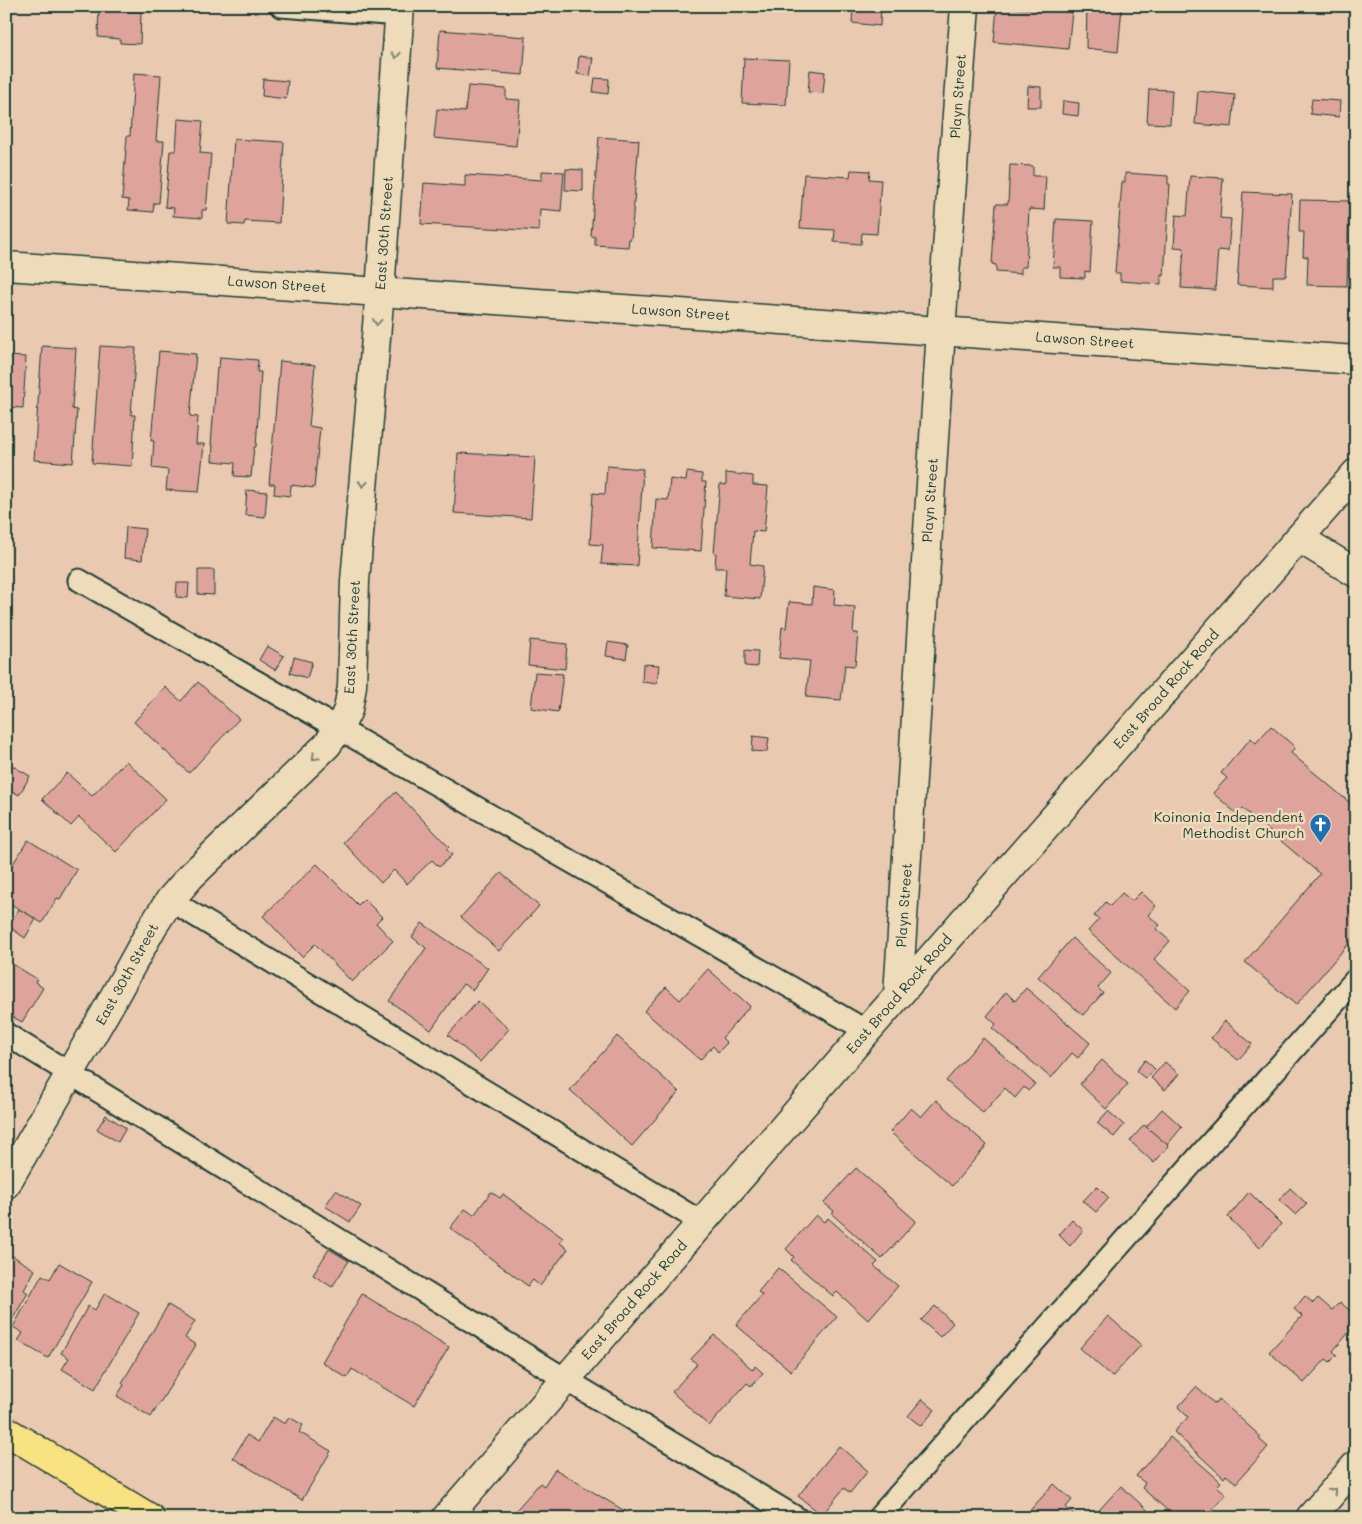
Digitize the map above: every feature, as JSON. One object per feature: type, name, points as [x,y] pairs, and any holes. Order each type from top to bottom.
[{"type":"main road","points":[[6,1430],[150,1518]]},
{"type":"street","name":"Playn Street","points":[[898,995],[941,330],[965,6]]},
{"type":"street","name":"East 30th Street","points":[[6,1184],[153,926],[170,900],[190,877],[313,760],[339,728],[348,710],[352,686],[355,581],[380,291],[400,11]]},
{"type":"street","name":"Lawson Street","points":[[6,266],[1356,360]]},
{"type":"street","name":"East Broad Rock Road","points":[[446,1518],[866,1031],[1356,473]]},
{"type":"street","points":[[1299,538],[1356,572]]},
{"type":"street","points":[[1310,1518],[1356,1465]]},
{"type":"lane","points":[[281,6],[400,11]]},
{"type":"lane","points":[[79,580],[866,1031]]},
{"type":"lane","points":[[170,900],[701,1222]]},
{"type":"lane","points":[[878,1518],[1356,979]]},
{"type":"lane","points":[[6,1034],[71,1072],[565,1379],[797,1518]]},
{"type":"building","points":[[99,6],[124,6],[123,11],[141,12],[140,44],[120,43],[120,39],[98,37]]},
{"type":"building","points":[[853,6],[881,6],[880,26],[852,23]]},
{"type":"building","points":[[1087,6],[1122,6],[1118,52],[1086,48]]},
{"type":"building","points":[[997,7],[1072,12],[1068,49],[994,42]]},
{"type":"building","points":[[440,30],[526,37],[523,75],[437,68]]},
{"type":"building","points":[[579,56],[593,58],[590,76],[577,74]]},
{"type":"building","points":[[744,58],[789,60],[786,105],[742,103]]},
{"type":"building","points":[[810,70],[825,72],[823,93],[808,92]]},
{"type":"building","points":[[134,73],[161,75],[156,141],[164,141],[159,203],[154,203],[153,212],[128,210],[129,200],[122,199],[127,136],[130,136]]},
{"type":"building","points":[[595,78],[609,79],[608,94],[593,92]]},
{"type":"building","points":[[263,79],[288,81],[286,99],[262,96]]},
{"type":"building","points":[[468,86],[506,89],[506,99],[520,100],[516,146],[434,138],[437,109],[465,112]]},
{"type":"building","points":[[1028,86],[1041,87],[1041,107],[1027,107]]},
{"type":"building","points":[[1149,89],[1172,90],[1170,124],[1147,123]]},
{"type":"building","points":[[1198,91],[1235,95],[1232,127],[1195,124]]},
{"type":"building","points":[[1312,99],[1340,101],[1339,117],[1310,114]]},
{"type":"building","points":[[1063,101],[1079,103],[1078,116],[1062,114]]},
{"type":"building","points":[[178,119],[203,121],[200,153],[211,154],[206,210],[202,210],[202,218],[173,216],[174,208],[165,207],[170,151],[176,151]]},
{"type":"building","points":[[599,137],[639,140],[631,239],[629,239],[628,247],[595,245],[595,237],[591,236]]},
{"type":"building","points":[[234,139],[284,142],[279,223],[245,221],[244,225],[228,224]]},
{"type":"building","points":[[1010,165],[1033,166],[1033,176],[1046,176],[1044,210],[1029,209],[1026,267],[1021,267],[1021,274],[996,272],[996,265],[992,264],[996,204],[1008,204]]},
{"type":"building","points":[[566,169],[583,170],[583,191],[565,190]]},
{"type":"building","points":[[851,170],[870,171],[869,179],[881,180],[877,234],[862,233],[861,244],[834,242],[835,230],[800,228],[804,174],[850,177]]},
{"type":"building","points":[[542,171],[564,172],[561,211],[540,209],[539,231],[421,224],[424,183],[465,186],[465,175],[542,180]]},
{"type":"building","points":[[1125,173],[1168,176],[1168,184],[1170,184],[1164,276],[1161,275],[1161,284],[1120,281],[1120,273],[1115,273],[1122,182],[1125,182]]},
{"type":"building","points":[[1190,176],[1223,178],[1220,218],[1231,219],[1228,251],[1218,250],[1215,290],[1181,288],[1184,248],[1174,247],[1176,215],[1187,216]]},
{"type":"building","points":[[1243,192],[1292,194],[1286,276],[1273,276],[1273,287],[1237,285]]},
{"type":"building","points":[[1300,200],[1349,201],[1347,286],[1307,285],[1308,257],[1303,256],[1304,232],[1299,232]]},
{"type":"building","points":[[1056,219],[1093,221],[1090,272],[1085,271],[1085,278],[1060,277],[1060,267],[1053,267]]},
{"type":"building","points":[[42,346],[76,348],[72,409],[77,410],[73,463],[34,460]]},
{"type":"building","points":[[100,346],[136,348],[131,415],[135,415],[132,466],[92,463]]},
{"type":"building","points":[[159,351],[196,354],[190,416],[198,417],[196,444],[204,444],[199,492],[166,490],[168,470],[152,468],[154,441],[151,441]]},
{"type":"building","points":[[6,356],[26,357],[23,408],[6,407]]},
{"type":"building","points":[[220,357],[258,360],[257,372],[261,372],[256,447],[254,447],[251,477],[234,476],[235,463],[212,461],[213,445],[211,445],[217,367],[219,367]]},
{"type":"building","points":[[280,361],[315,365],[309,426],[320,428],[314,488],[291,485],[290,496],[274,494],[275,484],[269,484]]},
{"type":"building","points":[[458,453],[535,457],[531,518],[454,513]]},
{"type":"building","points":[[607,466],[643,469],[637,566],[601,564],[603,545],[590,544],[593,493],[605,494]]},
{"type":"building","points":[[687,472],[702,474],[702,482],[706,482],[701,551],[653,548],[656,499],[668,500],[670,479],[686,481]]},
{"type":"building","points":[[726,473],[753,476],[753,485],[768,486],[764,532],[753,531],[750,564],[763,566],[760,599],[724,596],[726,568],[715,568],[716,553],[714,553],[720,484],[726,485]]},
{"type":"building","points":[[247,490],[267,492],[265,517],[245,515]]},
{"type":"building","points":[[126,527],[145,529],[142,560],[124,558]]},
{"type":"building","points":[[198,570],[214,570],[214,595],[198,594]]},
{"type":"building","points":[[177,583],[189,583],[188,598],[176,597]]},
{"type":"building","points":[[813,587],[835,590],[834,605],[855,607],[853,633],[858,633],[855,666],[845,665],[841,700],[806,697],[810,661],[779,658],[782,627],[786,628],[789,602],[812,604]]},
{"type":"building","points":[[530,640],[567,644],[565,669],[528,665]]},
{"type":"building","points":[[608,642],[628,645],[626,659],[606,656]]},
{"type":"building","points":[[267,646],[284,656],[275,670],[259,660]]},
{"type":"building","points":[[745,650],[758,651],[757,667],[745,666]]},
{"type":"building","points":[[294,657],[312,662],[307,678],[290,673]]},
{"type":"building","points":[[643,664],[659,665],[657,684],[642,682]]},
{"type":"building","points":[[535,672],[563,674],[558,712],[531,708]]},
{"type":"building","points":[[198,682],[239,719],[189,773],[134,722],[165,687],[181,701]]},
{"type":"building","name":"Koinonia Independent Methodist Church","points":[[1271,726],[1295,747],[1291,753],[1356,808],[1356,935],[1296,1005],[1245,962],[1320,874],[1242,808],[1237,814],[1213,793],[1227,778],[1221,773],[1251,738],[1256,743]]},
{"type":"building","points":[[753,736],[769,738],[767,752],[752,751]]},
{"type":"building","points":[[126,761],[166,799],[116,852],[79,817],[71,826],[42,799],[67,773],[92,796]]},
{"type":"building","points":[[6,762],[30,776],[19,795],[6,787]]},
{"type":"building","points":[[396,792],[449,847],[446,849],[452,855],[439,867],[432,860],[407,884],[394,870],[381,883],[343,842]]},
{"type":"building","points":[[28,840],[77,870],[60,899],[57,898],[42,923],[6,901],[6,875]]},
{"type":"building","points":[[317,864],[358,905],[364,899],[382,917],[376,923],[393,941],[352,982],[315,944],[302,957],[263,916]]},
{"type":"building","points":[[501,873],[539,906],[499,951],[461,917]]},
{"type":"building","points":[[1141,892],[1156,906],[1148,915],[1160,925],[1156,929],[1170,941],[1154,959],[1190,991],[1175,1008],[1088,931],[1099,919],[1094,916],[1106,902],[1110,906],[1122,893],[1132,901]]},
{"type":"building","points":[[19,909],[36,919],[25,938],[8,926]]},
{"type":"building","points":[[422,923],[488,968],[473,990],[463,984],[431,1030],[389,1001],[426,948],[412,937]]},
{"type":"building","points":[[1072,938],[1111,973],[1098,988],[1103,993],[1083,1015],[1038,977]]},
{"type":"building","points":[[6,960],[37,979],[35,982],[43,988],[22,1022],[13,1017],[11,1019],[6,1017]]},
{"type":"building","points":[[708,969],[750,1006],[722,1038],[727,1043],[718,1052],[713,1046],[700,1060],[644,1011],[666,987],[680,1000]]},
{"type":"building","points":[[1026,988],[1090,1043],[1078,1058],[1072,1053],[1051,1078],[992,1028],[996,1024],[987,1016],[1006,992],[1015,1001]]},
{"type":"building","points":[[478,1001],[509,1029],[480,1062],[448,1035]]},
{"type":"building","points":[[1225,1021],[1252,1044],[1238,1060],[1211,1038]]},
{"type":"building","points":[[617,1036],[679,1092],[632,1146],[570,1090]]},
{"type":"building","points":[[983,1038],[1035,1084],[1028,1091],[1024,1087],[1015,1098],[1005,1088],[983,1113],[946,1081]]},
{"type":"building","points":[[1102,1060],[1128,1084],[1106,1109],[1080,1084]]},
{"type":"building","points":[[1145,1060],[1155,1069],[1146,1079],[1136,1071]]},
{"type":"building","points":[[1165,1062],[1179,1074],[1165,1090],[1151,1078]]},
{"type":"building","points":[[936,1100],[987,1145],[952,1186],[890,1132],[911,1108],[921,1117]]},
{"type":"building","points":[[1162,1109],[1182,1127],[1167,1145],[1146,1127]]},
{"type":"building","points":[[1108,1111],[1124,1125],[1114,1137],[1097,1123]]},
{"type":"building","points":[[106,1115],[126,1128],[118,1142],[97,1129]]},
{"type":"building","points":[[1144,1125],[1169,1146],[1154,1163],[1130,1141]]},
{"type":"building","points":[[1356,1163],[1356,1181],[1347,1173]]},
{"type":"building","points":[[856,1168],[916,1221],[882,1259],[832,1214],[834,1211],[824,1203]]},
{"type":"building","points":[[1097,1186],[1109,1198],[1096,1212],[1083,1201]]},
{"type":"building","points":[[1290,1188],[1307,1204],[1296,1215],[1279,1200]]},
{"type":"building","points":[[336,1190],[361,1206],[350,1222],[325,1206]]},
{"type":"building","points":[[491,1192],[500,1198],[503,1194],[563,1238],[560,1243],[568,1249],[540,1286],[533,1280],[528,1286],[450,1228],[465,1209],[474,1215]]},
{"type":"building","points":[[1249,1192],[1281,1224],[1260,1248],[1228,1217]]},
{"type":"building","points":[[816,1215],[824,1222],[828,1218],[878,1262],[874,1266],[898,1286],[868,1320],[837,1292],[833,1296],[791,1260],[794,1257],[786,1249]]},
{"type":"building","points":[[1072,1220],[1083,1230],[1070,1246],[1059,1235]]},
{"type":"building","points":[[329,1249],[349,1261],[332,1287],[313,1275]]},
{"type":"building","points":[[8,1253],[35,1270],[24,1290],[28,1293],[6,1330]]},
{"type":"building","points":[[59,1263],[92,1282],[48,1358],[18,1341],[23,1333],[13,1327],[42,1275],[50,1279]]},
{"type":"building","points":[[778,1268],[837,1317],[791,1371],[736,1325],[762,1295],[758,1292]]},
{"type":"building","points":[[105,1293],[139,1313],[95,1389],[62,1369],[69,1358],[61,1353],[88,1306],[95,1310]]},
{"type":"building","points":[[362,1294],[449,1347],[414,1406],[352,1369],[347,1378],[322,1362]]},
{"type":"building","points":[[1305,1296],[1313,1303],[1318,1298],[1332,1310],[1340,1302],[1356,1316],[1356,1320],[1348,1328],[1351,1330],[1333,1351],[1337,1355],[1330,1362],[1326,1359],[1304,1383],[1269,1352],[1302,1316],[1294,1309]]},
{"type":"building","points":[[168,1305],[195,1321],[185,1338],[196,1345],[151,1417],[117,1396],[124,1385],[122,1383]]},
{"type":"building","points":[[935,1306],[953,1323],[940,1337],[921,1320]]},
{"type":"building","points":[[1108,1316],[1141,1345],[1112,1377],[1080,1348]]},
{"type":"building","points":[[714,1335],[753,1370],[755,1366],[763,1373],[751,1386],[747,1383],[709,1426],[672,1392],[697,1364],[691,1359]]},
{"type":"building","points":[[1196,1387],[1215,1404],[1219,1399],[1261,1437],[1259,1439],[1268,1447],[1236,1483],[1226,1475],[1224,1478],[1174,1432],[1188,1417],[1178,1407]]},
{"type":"building","points":[[922,1399],[935,1410],[921,1426],[908,1416]]},
{"type":"building","points":[[273,1417],[285,1424],[289,1417],[303,1425],[299,1432],[331,1451],[302,1500],[233,1458],[247,1435],[258,1442]]},
{"type":"building","points":[[1170,1437],[1221,1482],[1217,1486],[1226,1494],[1205,1518],[1176,1518],[1142,1488],[1145,1483],[1136,1476]]},
{"type":"building","points":[[839,1446],[868,1471],[850,1493],[844,1488],[822,1515],[798,1496]]},
{"type":"building","points":[[555,1469],[633,1516],[632,1518],[509,1518],[540,1483],[544,1486]]},
{"type":"building","points":[[1054,1484],[1072,1500],[1066,1507],[1077,1518],[1023,1518]]},
{"type":"building","points":[[1121,1486],[1156,1518],[1092,1518]]},
{"type":"place","name":"Koinonia Independent Methodist Church","points":[[1320,844]]}]
